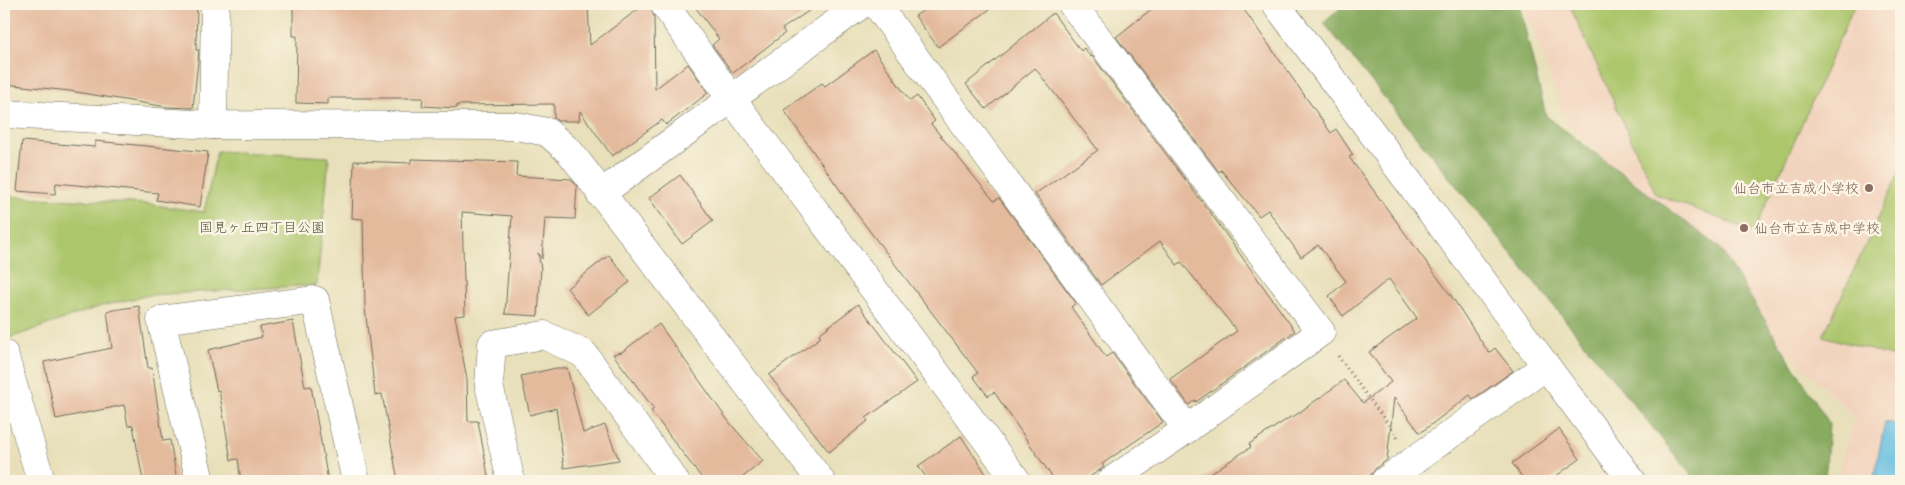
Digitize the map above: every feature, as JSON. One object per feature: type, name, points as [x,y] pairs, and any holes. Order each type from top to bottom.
[{"type":"street","points":[[213,125],[215,4]]},
{"type":"street","points":[[664,4],[731,98],[1017,481]]},
{"type":"street","points":[[600,194],[862,4]]},
{"type":"street","points":[[876,4],[1188,429]]},
{"type":"street","points":[[1072,4],[1321,332],[1188,429],[1112,481]]},
{"type":"street","points":[[1276,4],[1546,366],[1622,478]]},
{"type":"street","points":[[4,114],[213,125],[516,126],[547,132],[570,152],[600,194],[820,481]]},
{"type":"street","points":[[200,481],[161,320],[315,300],[356,481]]},
{"type":"street","points":[[511,481],[489,385],[492,344],[544,335],[584,354],[676,481]]},
{"type":"street","points":[[4,354],[41,481]]},
{"type":"street","points":[[1385,481],[1546,366]]},
{"type":"path","points":[[1321,332],[1414,460]]},
{"type":"shaded area","name":"仙台市立吉成中学校","points":[[1524,4],[1901,4],[1901,481],[1836,481],[1854,417],[1772,336],[1566,120]]},
{"type":"green space","points":[[1345,4],[1519,4],[1546,116],[1719,247],[1829,423],[1825,481],[1696,481],[1324,23]]},
{"type":"green space","points":[[1569,4],[1855,4],[1754,232],[1656,194]]},
{"type":"green space","name":"国見ヶ丘四丁目公園","points":[[217,151],[329,157],[317,285],[150,295],[101,306],[4,340],[4,196],[147,204],[204,212]]},
{"type":"green space","points":[[1901,169],[1901,359],[1823,336]]},
{"type":"water","points":[[1885,422],[1901,425],[1901,481],[1873,481]]},
{"type":"building","points":[[8,4],[197,4],[196,50],[199,50],[193,108],[167,107],[70,91],[4,84],[4,39]]},
{"type":"building","points":[[293,4],[588,4],[590,45],[645,4],[649,4],[654,16],[655,89],[688,64],[708,93],[666,125],[662,120],[612,156],[580,111],[579,121],[558,121],[554,118],[554,104],[457,105],[457,108],[422,106],[423,98],[328,98],[328,104],[296,103],[297,36],[293,36]]},
{"type":"building","points":[[693,4],[819,4],[782,29],[785,33],[733,73],[712,45],[719,39]]},
{"type":"building","points":[[932,4],[997,4],[938,47],[915,16]]},
{"type":"building","points":[[1158,4],[1240,4],[1331,133],[1336,129],[1353,155],[1349,157],[1452,297],[1489,353],[1495,348],[1513,371],[1473,399],[1470,395],[1420,433],[1394,398],[1387,460],[1363,481],[1199,481],[1251,447],[1249,444],[1293,417],[1344,380],[1363,403],[1391,382],[1369,352],[1417,318],[1389,279],[1343,316],[1329,296],[1346,281],[1318,245],[1301,257],[1268,210],[1259,216],[1221,170],[1219,172],[1116,37]]},
{"type":"building","points":[[1053,13],[1081,51],[1084,48],[1092,56],[1212,215],[1295,331],[1196,402],[1195,400],[1189,405],[1170,379],[1237,331],[1181,262],[1177,265],[1160,241],[1101,285],[1035,194],[1098,150],[1035,68],[986,109],[966,84]]},
{"type":"building","points":[[874,50],[910,101],[917,96],[935,121],[931,124],[994,201],[999,198],[1076,303],[1071,307],[1106,357],[1112,353],[1163,422],[1102,464],[1104,467],[1084,481],[1055,481],[994,392],[988,396],[973,376],[978,373],[859,217],[784,110],[822,83],[825,86]]},
{"type":"building","points":[[22,141],[95,147],[95,141],[208,152],[200,207],[156,200],[158,193],[56,183],[55,194],[17,191]]},
{"type":"building","points":[[411,159],[517,162],[516,176],[571,179],[577,186],[575,219],[545,218],[542,259],[538,253],[541,268],[538,316],[505,314],[512,216],[462,212],[465,315],[455,316],[467,379],[468,421],[478,421],[489,481],[398,481],[382,394],[375,395],[365,307],[363,219],[352,218],[354,161],[411,163]]},
{"type":"building","points":[[680,175],[713,221],[682,244],[649,198]]},
{"type":"building","points":[[609,255],[630,282],[588,315],[567,288]]},
{"type":"building","points":[[858,304],[917,382],[866,418],[868,421],[829,452],[769,375],[821,337],[819,334]]},
{"type":"building","points":[[139,306],[148,368],[152,368],[163,441],[170,440],[177,481],[143,481],[133,425],[128,426],[124,405],[56,419],[44,362],[112,348],[107,311]]},
{"type":"building","points":[[293,321],[305,387],[311,386],[328,481],[241,481],[238,459],[231,460],[219,390],[217,391],[208,350],[262,337],[260,327]]},
{"type":"building","points":[[659,324],[729,422],[763,461],[738,481],[704,481],[651,411],[654,409],[613,354],[622,352]]},
{"type":"building","points":[[556,368],[567,368],[583,433],[605,425],[619,460],[564,468],[556,408],[530,415],[521,376]]},
{"type":"building","points":[[1559,429],[1580,459],[1549,481],[1525,481],[1512,463]]},
{"type":"building","points":[[961,436],[991,481],[929,481],[918,466]]},
{"type":"place","name":"仙台市立吉成小学校","points":[[1869,188]]},
{"type":"place","name":"仙台市立吉成中学校","points":[[1744,228]]}]
